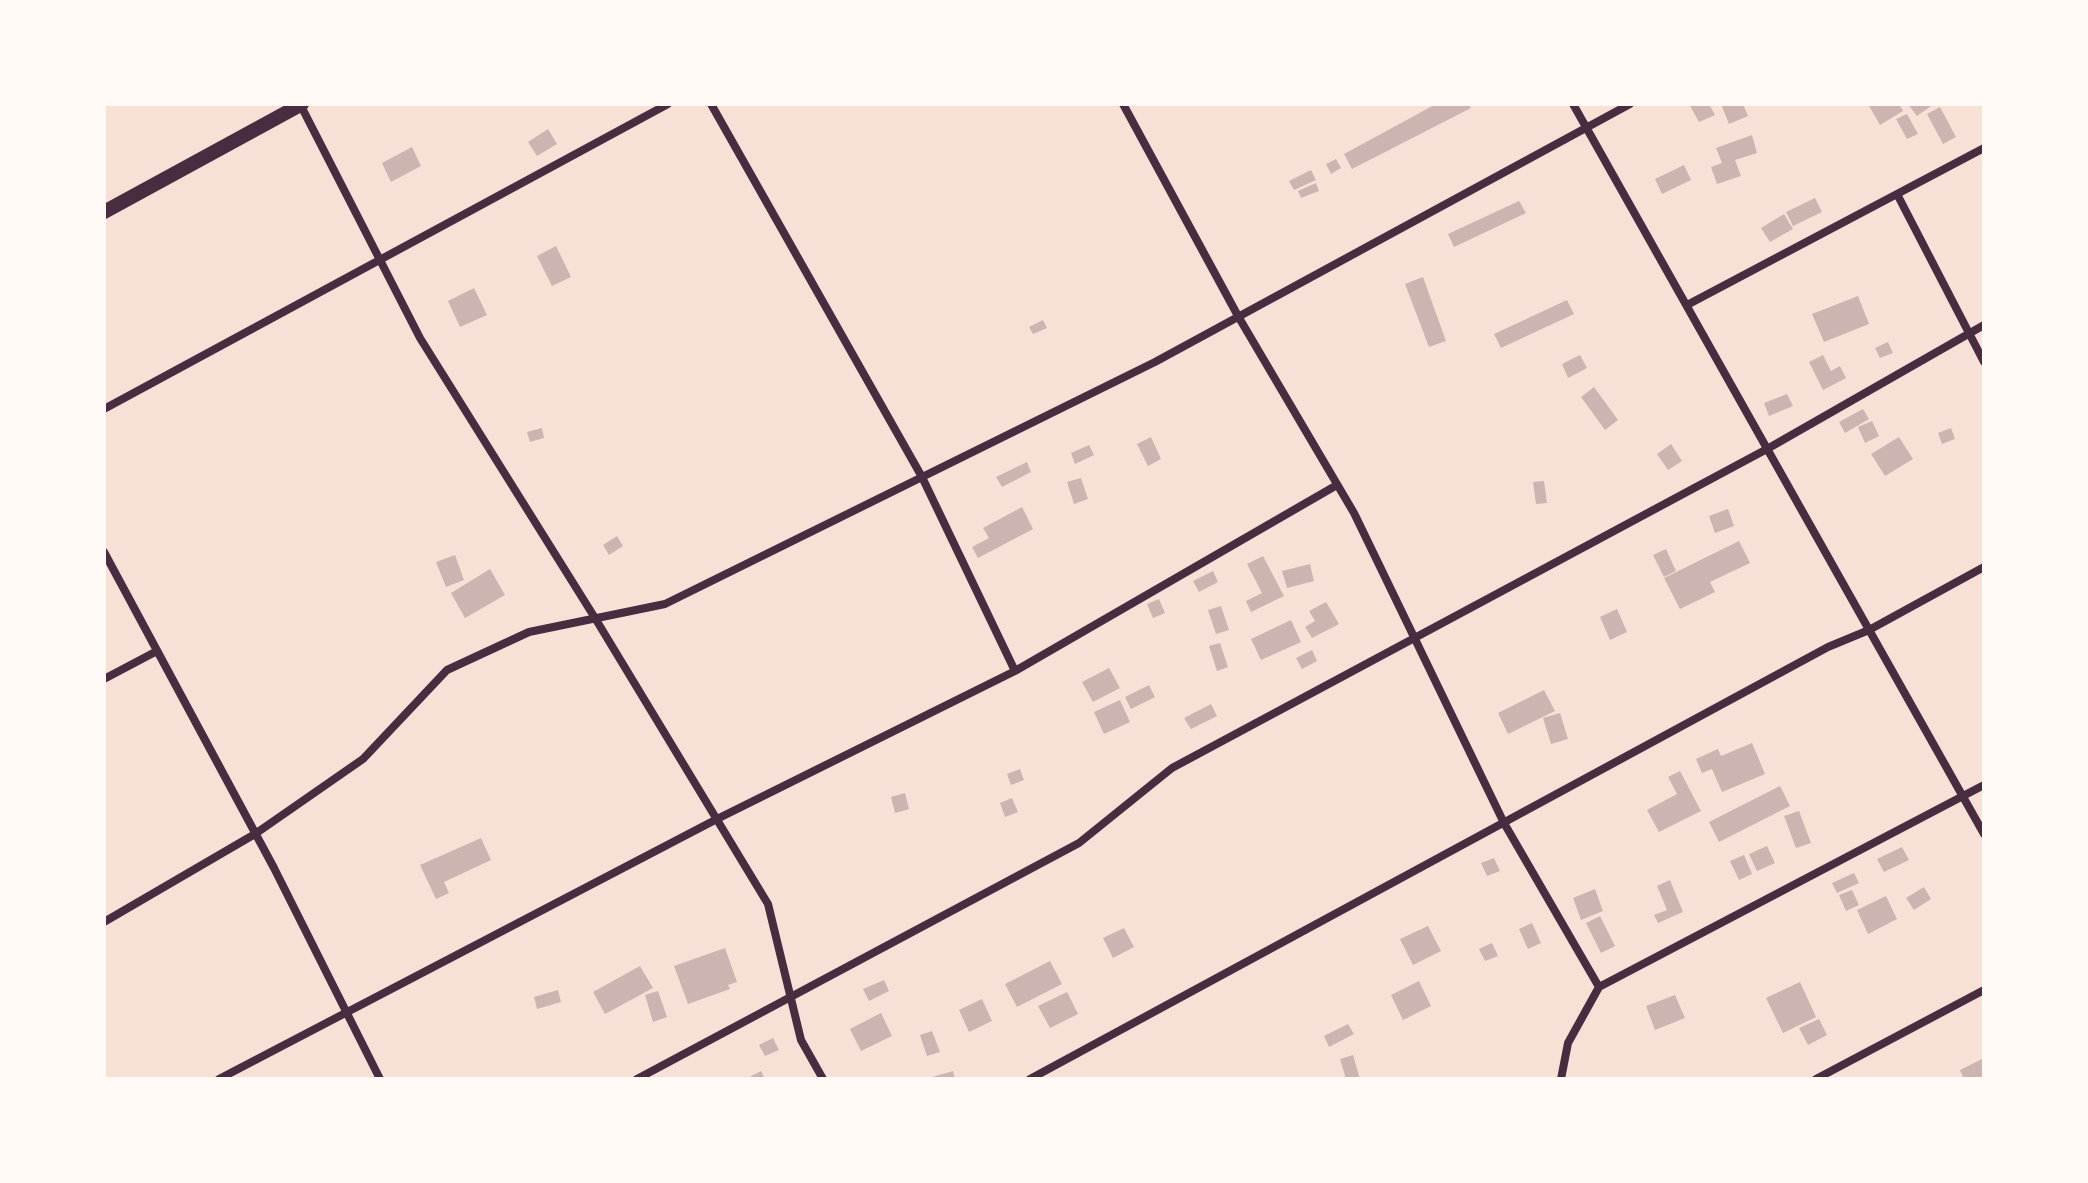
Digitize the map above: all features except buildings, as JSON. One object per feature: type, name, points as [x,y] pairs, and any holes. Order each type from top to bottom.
[{"type":"street","points":[[104,212],[301,104],[420,338],[595,618],[768,904],[801,1040],[823,1079]]},
{"type":"street","points":[[104,409],[668,104]]},
{"type":"street","points":[[711,104],[922,477],[1015,671]]},
{"type":"street","points":[[1123,104],[1238,316],[1337,485],[1504,823],[1599,987]]},
{"type":"street","points":[[1573,104],[1984,834]]},
{"type":"street","points":[[104,922],[255,834],[363,759],[447,670],[529,632],[665,604],[1155,362],[1630,104]]},
{"type":"street","points":[[1687,305],[1984,148]]},
{"type":"street","points":[[1897,194],[1984,362]]},
{"type":"street","points":[[637,1079],[1079,843],[1172,768],[1767,449],[1984,325]]},
{"type":"street","points":[[219,1079],[717,819],[1015,671],[1337,485]]},
{"type":"street","points":[[104,552],[255,834],[380,1079]]},
{"type":"street","points":[[1030,1079],[1828,647],[1869,630],[1984,567]]},
{"type":"street","points":[[104,679],[157,651]]},
{"type":"street","points":[[1561,1079],[1568,1043],[1599,987],[1984,785]]},
{"type":"street","points":[[1816,1079],[1984,990]]}]
